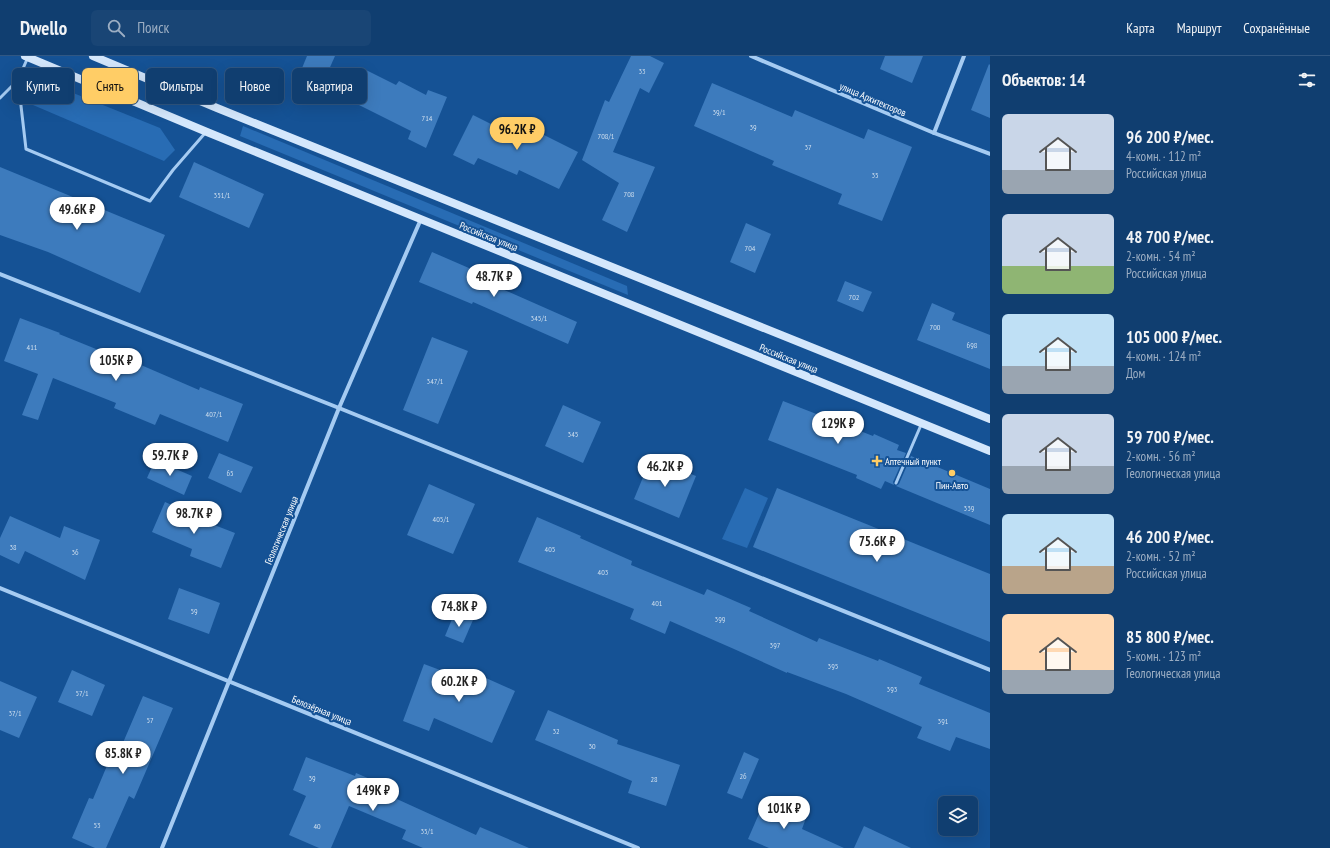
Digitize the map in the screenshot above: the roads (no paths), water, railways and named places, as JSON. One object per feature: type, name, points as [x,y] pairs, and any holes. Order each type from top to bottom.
[{"type":"main road","name":"Российская улица","points":[[93,56],[231,114],[990,419]]},
{"type":"main road","name":"Российская улица","points":[[26,57],[990,451]]},
{"type":"street","name":"улица Архитекторов","points":[[751,56],[934,133],[990,154]]},
{"type":"street","points":[[934,133],[964,56]]},
{"type":"street","name":"Геологическая улица","points":[[162,848],[339,408],[421,219]]},
{"type":"street","points":[[0,274],[339,408],[990,670]]},
{"type":"street","name":"Белозёрная улица","points":[[0,588],[638,848]]},
{"type":"lane","points":[[22,68],[26,57]]},
{"type":"lane","points":[[0,98],[12,86]]},
{"type":"lane","points":[[21,104],[26,149],[150,201],[173,170],[207,132]]},
{"type":"lane","points":[[896,483],[922,423]]},
{"type":"place","name":"Аптечный пункт","points":[[877,461]]},
{"type":"place","name":"Пин-Авто","points":[[952,473]]}]
